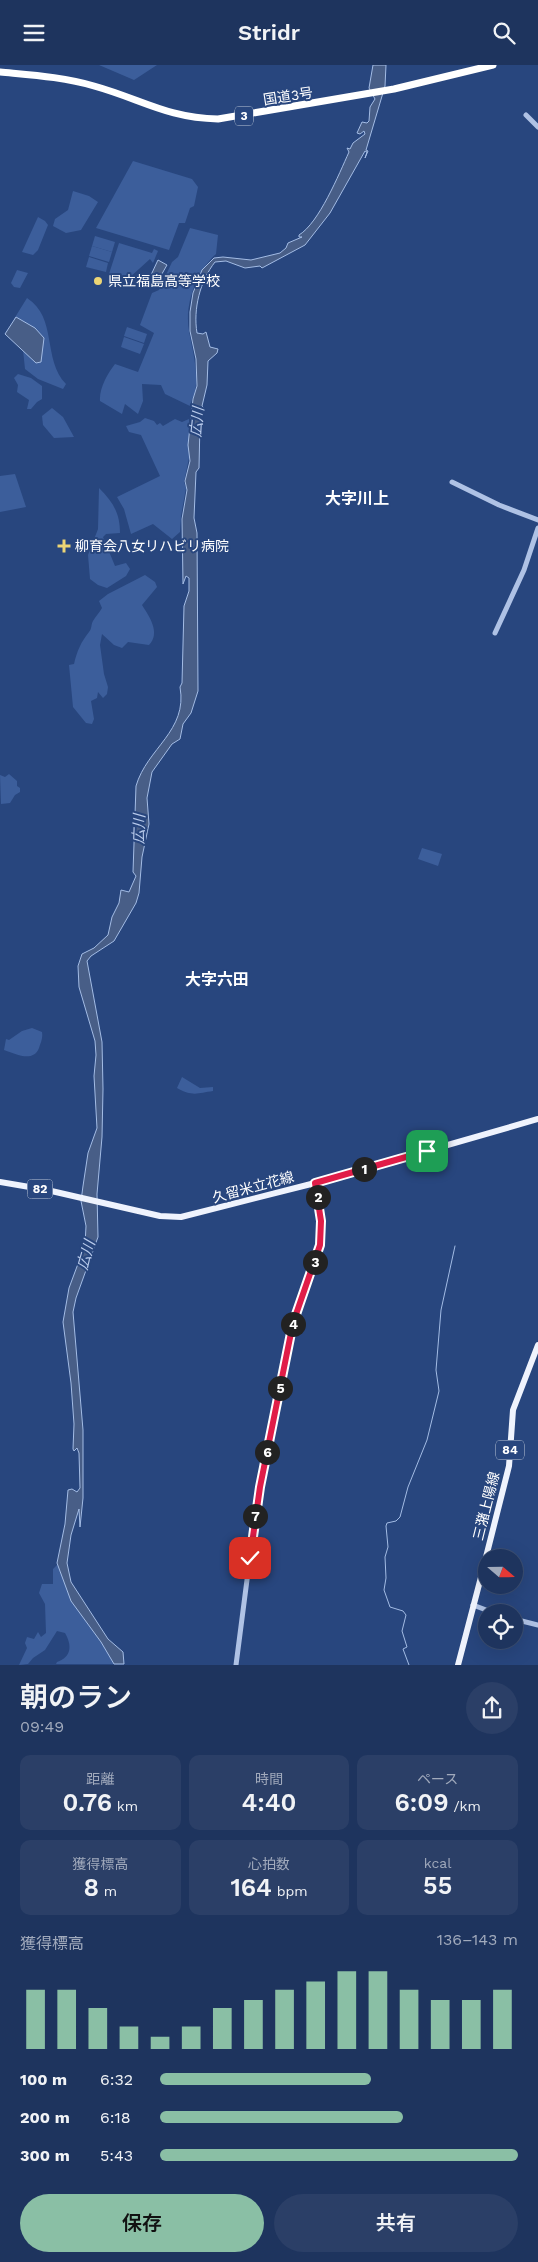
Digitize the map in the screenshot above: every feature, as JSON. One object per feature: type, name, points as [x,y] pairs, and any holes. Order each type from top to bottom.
[{"type":"highway","name":"国道3号","points":[[0,71],[92,85],[169,113],[197,119],[243,116],[387,91],[494,65]]},
{"type":"main road","name":"久留米立花線","points":[[0,1182],[160,1216],[181,1217],[315,1183],[538,1119]]},
{"type":"main road","name":"三潴上陽線","points":[[488,1549],[509,1466],[513,1409],[538,1345]]},
{"type":"main road","name":"三潴上陽線","points":[[458,1665],[478,1587]]},
{"type":"street","points":[[526,115],[538,127]]},
{"type":"street","points":[[452,482],[499,505],[538,520]]},
{"type":"street","points":[[495,633],[524,570],[538,528]]},
{"type":"street","points":[[236,1665],[261,1477],[293,1323],[320,1245],[321,1221],[315,1183]]},
{"type":"street","points":[[473,1605],[478,1607]]},
{"type":"street","points":[[523,1621],[538,1625]]},
{"type":"shaded area","points":[[99,65],[157,65],[134,80]]},
{"type":"shaded area","points":[[133,161],[192,179],[198,187],[194,206],[190,208],[185,223],[179,223],[169,250],[96,228]]},
{"type":"shaded area","points":[[73,191],[89,196],[98,202],[81,230],[66,233],[53,226],[55,219],[68,210]]},
{"type":"shaded area","points":[[38,217],[48,225],[38,250],[33,255],[22,252]]},
{"type":"shaded area","points":[[190,228],[218,235],[216,254],[203,269],[193,289],[188,310],[196,377],[190,406],[165,394],[161,385],[142,384],[143,401],[138,414],[125,404],[122,414],[100,401],[102,386],[115,364],[138,372],[154,333],[140,325],[152,293],[159,290],[172,262],[178,257]]},
{"type":"shaded area","points":[[95,236],[115,242],[112,252],[92,246]]},
{"type":"shaded area","points":[[119,243],[152,253],[154,249],[158,251],[153,263],[150,259],[129,278],[124,279],[109,274]]},
{"type":"shaded area","points":[[92,246],[112,252],[109,262],[89,256]]},
{"type":"shaded area","points":[[89,257],[108,263],[106,272],[86,267]]},
{"type":"shaded area","points":[[17,270],[28,273],[20,288],[14,287],[11,283]]},
{"type":"shaded area","points":[[27,298],[37,306],[43,316],[54,363],[66,384],[63,389],[38,379],[25,369],[23,350],[14,319]]},
{"type":"shaded area","points":[[127,327],[147,334],[144,343],[124,336]]},
{"type":"shaded area","points":[[124,337],[144,344],[140,354],[121,347]]},
{"type":"shaded area","points":[[18,374],[31,378],[42,386],[42,399],[31,409],[27,409],[29,400],[17,392],[18,385],[14,378]]},
{"type":"shaded area","points":[[52,408],[63,417],[74,437],[54,438],[43,425],[42,416]]},
{"type":"shaded area","points":[[145,418],[154,421],[157,425],[160,423],[163,426],[175,419],[182,422],[189,419],[189,458],[184,482],[186,488],[180,532],[172,539],[153,524],[131,534],[124,509],[117,497],[160,476],[141,435],[129,432],[126,426],[140,422]]},
{"type":"shaded area","points":[[15,474],[26,507],[0,512],[0,476]]},
{"type":"shaded area","points":[[99,488],[115,508],[120,526],[120,533],[106,534],[103,537],[115,566],[126,563],[130,569],[126,576],[107,588],[98,585],[90,579],[88,555],[98,529]]},
{"type":"shaded area","points":[[145,575],[155,582],[157,587],[142,605],[153,625],[154,635],[149,645],[128,642],[122,648],[114,645],[102,634],[100,645],[108,687],[107,694],[103,698],[98,692],[97,698],[91,701],[94,719],[92,724],[86,723],[73,707],[69,665],[74,664],[76,655],[90,631],[93,621],[102,608],[99,601],[108,594]]},
{"type":"shaded area","points":[[9,774],[17,781],[20,792],[15,795],[10,803],[1,804],[0,775],[5,777]]},
{"type":"shaded area","points":[[422,848],[442,854],[438,866],[418,859]]},
{"type":"shaded area","points":[[32,1028],[42,1032],[42,1040],[36,1053],[24,1056],[4,1050],[6,1039],[9,1040],[22,1031]]},
{"type":"shaded area","points":[[182,1077],[200,1088],[213,1087],[213,1091],[195,1094],[187,1093],[177,1088]]},
{"type":"shaded area","points":[[58,1564],[67,1584],[119,1664],[56,1664],[66,1657],[70,1646],[65,1633],[57,1631],[45,1650],[28,1664],[19,1665],[27,1648],[25,1643],[27,1637],[34,1639],[38,1632],[41,1637],[46,1633],[45,1604],[39,1593],[42,1584],[53,1584],[53,1569]]},
{"type":"water","name":"広川","points":[[373,65],[386,65],[385,86],[366,150],[368,151],[365,158],[367,152],[365,151],[330,213],[305,245],[262,268],[260,266],[245,268],[226,261],[215,262],[202,286],[196,314],[197,333],[203,334],[206,332],[210,347],[218,349],[217,353],[208,361],[207,385],[202,406],[204,408],[200,422],[199,468],[196,472],[194,518],[197,533],[198,691],[191,713],[183,724],[180,739],[172,744],[152,772],[147,798],[149,824],[142,857],[139,893],[136,903],[114,941],[91,956],[87,961],[102,1042],[102,1137],[97,1194],[98,1237],[76,1298],[73,1312],[83,1430],[83,1498],[80,1527],[79,1509],[71,1535],[67,1563],[71,1582],[108,1639],[123,1652],[124,1664],[114,1664],[101,1642],[71,1601],[57,1563],[65,1524],[68,1490],[72,1489],[77,1492],[80,1488],[79,1453],[77,1448],[74,1451],[73,1449],[74,1424],[71,1383],[63,1322],[69,1288],[85,1245],[86,1226],[81,1201],[88,1153],[97,1128],[94,1076],[95,1041],[79,987],[78,966],[82,954],[94,948],[108,935],[112,917],[119,903],[121,890],[129,892],[136,876],[133,872],[136,786],[141,773],[172,728],[178,716],[181,702],[184,606],[189,591],[189,578],[186,576],[183,584],[182,519],[187,490],[185,481],[190,461],[188,445],[193,399],[197,386],[196,359],[190,331],[193,293],[202,270],[214,258],[251,260],[280,253],[286,248],[288,243],[302,237],[299,237],[299,235],[314,220],[328,197],[349,152],[347,148],[350,149],[353,143],[365,134],[364,131],[360,134],[357,133],[362,122],[367,123],[369,121],[370,107],[375,99],[369,88]]},
{"type":"water","points":[[158,260],[167,265],[159,279],[151,275]]},
{"type":"water","points":[[16,317],[35,328],[44,338],[41,362],[36,363],[5,334]]},
{"type":"waterway","points":[[409,1665],[403,1649],[407,1647],[402,1631],[406,1615],[403,1611],[390,1607],[384,1590],[386,1578],[385,1557],[388,1547],[386,1526],[387,1523],[396,1521],[400,1517],[408,1487],[427,1440],[439,1391],[436,1370],[441,1310],[455,1246]]},
{"type":"place","name":"県立福島高等学校","points":[[98,281]]},
{"type":"place","name":"柳育会八女リハビリ病院","points":[[64,546]]},
{"type":"district","name":"大字川上","points":[[357,498]]},
{"type":"district","name":"大字六田","points":[[217,979]]},
{"type":"route","points":[[250,1558],[260,1487],[293,1323],[320,1245],[321,1221],[315,1183],[427,1151]]}]
